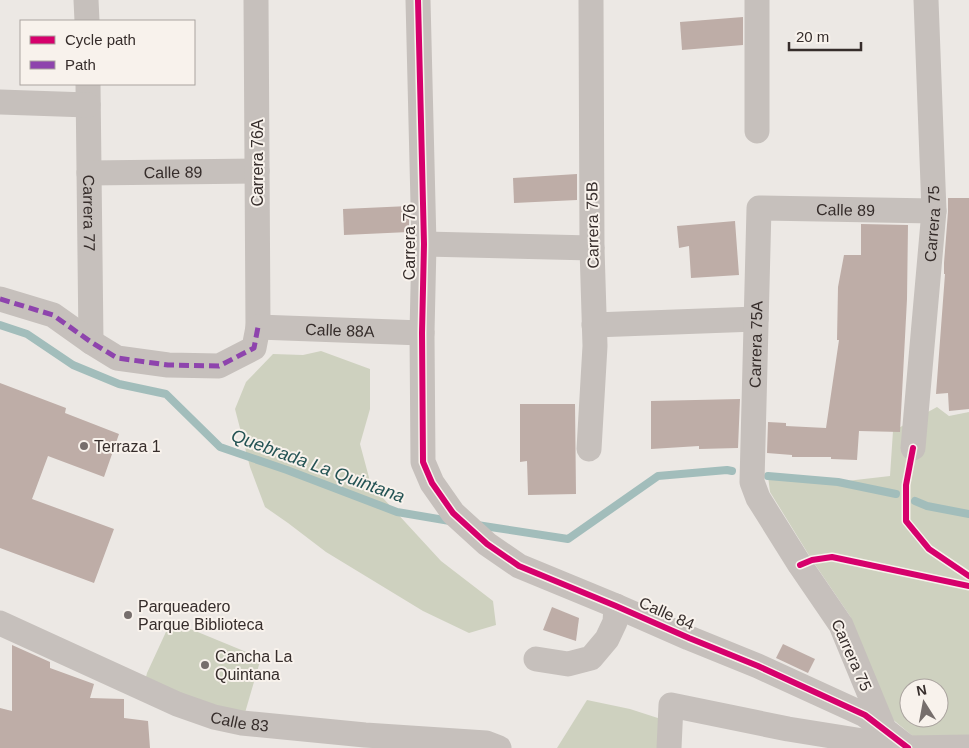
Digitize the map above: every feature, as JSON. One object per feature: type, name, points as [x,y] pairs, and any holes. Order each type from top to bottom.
[{"type":"street","points":[[86,0],[87,20]]},
{"type":"street","name":"Carrera 76A","points":[[91,342],[117,358],[168,365],[219,366],[254,348],[258,327],[256,0]]},
{"type":"street","name":"Carrera 76","points":[[418,0],[424,244],[422,333],[423,462],[432,483]]},
{"type":"street","name":"Carrera 75B","points":[[589,449],[595,346],[592,248],[591,0]]},
{"type":"street","points":[[756,0],[757,131]]},
{"type":"street","name":"Carrera 75","points":[[913,448],[934,211],[926,0]]},
{"type":"street","points":[[0,102],[88,94]]},
{"type":"street","name":"Carrera 77","points":[[88,94],[91,342]]},
{"type":"street","name":"Calle 89","points":[[89,173],[257,171]]},
{"type":"street","name":"Calle 89","points":[[759,208],[934,211]]},
{"type":"street","name":"Carrera 75A","points":[[752,482],[759,208]]},
{"type":"street","points":[[424,244],[592,248]]},
{"type":"street","points":[[0,299],[53,315],[91,342]]},
{"type":"street","points":[[594,325],[756,319]]},
{"type":"street","name":"Calle 88A","points":[[258,327],[422,333]]},
{"type":"street","name":"Carrera 75","points":[[752,482],[758,498],[841,625],[884,729]]},
{"type":"street","name":"Calle 84","points":[[432,483],[453,513],[488,544],[519,566],[758,666],[865,715],[908,748]]},
{"type":"street","points":[[536,659],[568,664],[591,658],[607,639],[615,622],[616,606]]},
{"type":"street","name":"Calle 83","points":[[0,623],[177,704],[214,717],[242,723],[364,741],[486,743],[499,748]]},
{"type":"street","points":[[669,748],[671,705],[788,729],[908,748],[969,746]]},
{"type":"green space","points":[[321,351],[370,369],[370,409],[360,444],[371,485],[441,561],[493,601],[496,625],[469,633],[423,611],[326,552],[265,507],[250,467],[235,409],[246,382],[273,354],[303,355]]},
{"type":"green space","points":[[937,407],[949,416],[969,412],[969,738],[914,737],[903,728],[949,728],[949,678],[899,678],[899,725],[891,718],[850,616],[812,560],[770,492],[768,476],[838,482],[890,476],[893,431]]},
{"type":"green space","name":"Cancha La Quintana","points":[[171,621],[261,658],[242,723],[145,681]]},
{"type":"green space","points":[[587,700],[630,709],[664,720],[660,748],[557,748]]},
{"type":"building","points":[[743,17],[743,45],[682,50],[680,22]]},
{"type":"building","points":[[577,174],[577,200],[514,203],[513,178]]},
{"type":"building","points":[[948,198],[969,198],[969,409],[949,411],[948,393],[936,394],[945,274]]},
{"type":"building","points":[[409,206],[409,232],[344,235],[343,209]]},
{"type":"building","points":[[735,221],[739,275],[691,278],[689,246],[679,248],[677,226]]},
{"type":"building","points":[[861,224],[908,225],[907,299],[900,432],[859,431],[857,460],[831,459],[831,457],[792,457],[792,455],[767,453],[768,422],[786,423],[786,426],[826,428],[839,340],[837,340],[838,287],[844,255],[861,255]]},
{"type":"building","points":[[0,383],[66,408],[65,413],[119,434],[104,477],[48,456],[32,499],[114,529],[94,583],[0,548]]},
{"type":"building","points":[[740,399],[738,448],[699,449],[699,446],[651,449],[651,401]]},
{"type":"building","points":[[520,404],[575,404],[576,494],[528,495],[527,461],[520,462]]},
{"type":"building","points":[[552,607],[579,618],[576,641],[543,630]]},
{"type":"building","points":[[783,644],[815,659],[808,673],[776,658]]},
{"type":"building","points":[[12,645],[50,662],[50,668],[94,684],[90,698],[124,699],[124,718],[148,721],[150,748],[0,748],[0,708],[12,711]]},
{"type":"waterway","name":"Quebrada La Quintana","points":[[0,325],[27,334],[73,365],[119,384],[166,394],[220,447],[287,470],[397,512],[450,521]]},
{"type":"waterway","name":"Quebrada La Quintana","points":[[477,525],[568,539],[658,476],[732,471]]},
{"type":"waterway","name":"Quebrada La Quintana","points":[[768,476],[838,482],[896,494]]},
{"type":"waterway","name":"Quebrada La Quintana","points":[[915,501],[927,506],[969,514]]},
{"type":"marked path","points":[[0,299],[53,315],[117,358],[168,365],[219,366],[254,348],[258,327]]},
{"type":"cycle path","points":[[418,0],[424,244],[422,333],[423,462],[432,483],[453,513],[487,544],[519,566],[758,666],[865,715],[908,748]]},
{"type":"cycle path","points":[[913,448],[906,485],[906,521],[929,549],[969,576]]},
{"type":"cycle path","points":[[800,565],[812,560],[832,557],[969,586]]},
{"type":"place","name":"Terraza 1","points":[[84,446]]},
{"type":"place","name":"Parqueadero Parque Biblioteca","points":[[128,615]]},
{"type":"place","name":"Cancha La Quintana","points":[[205,665]]}]
